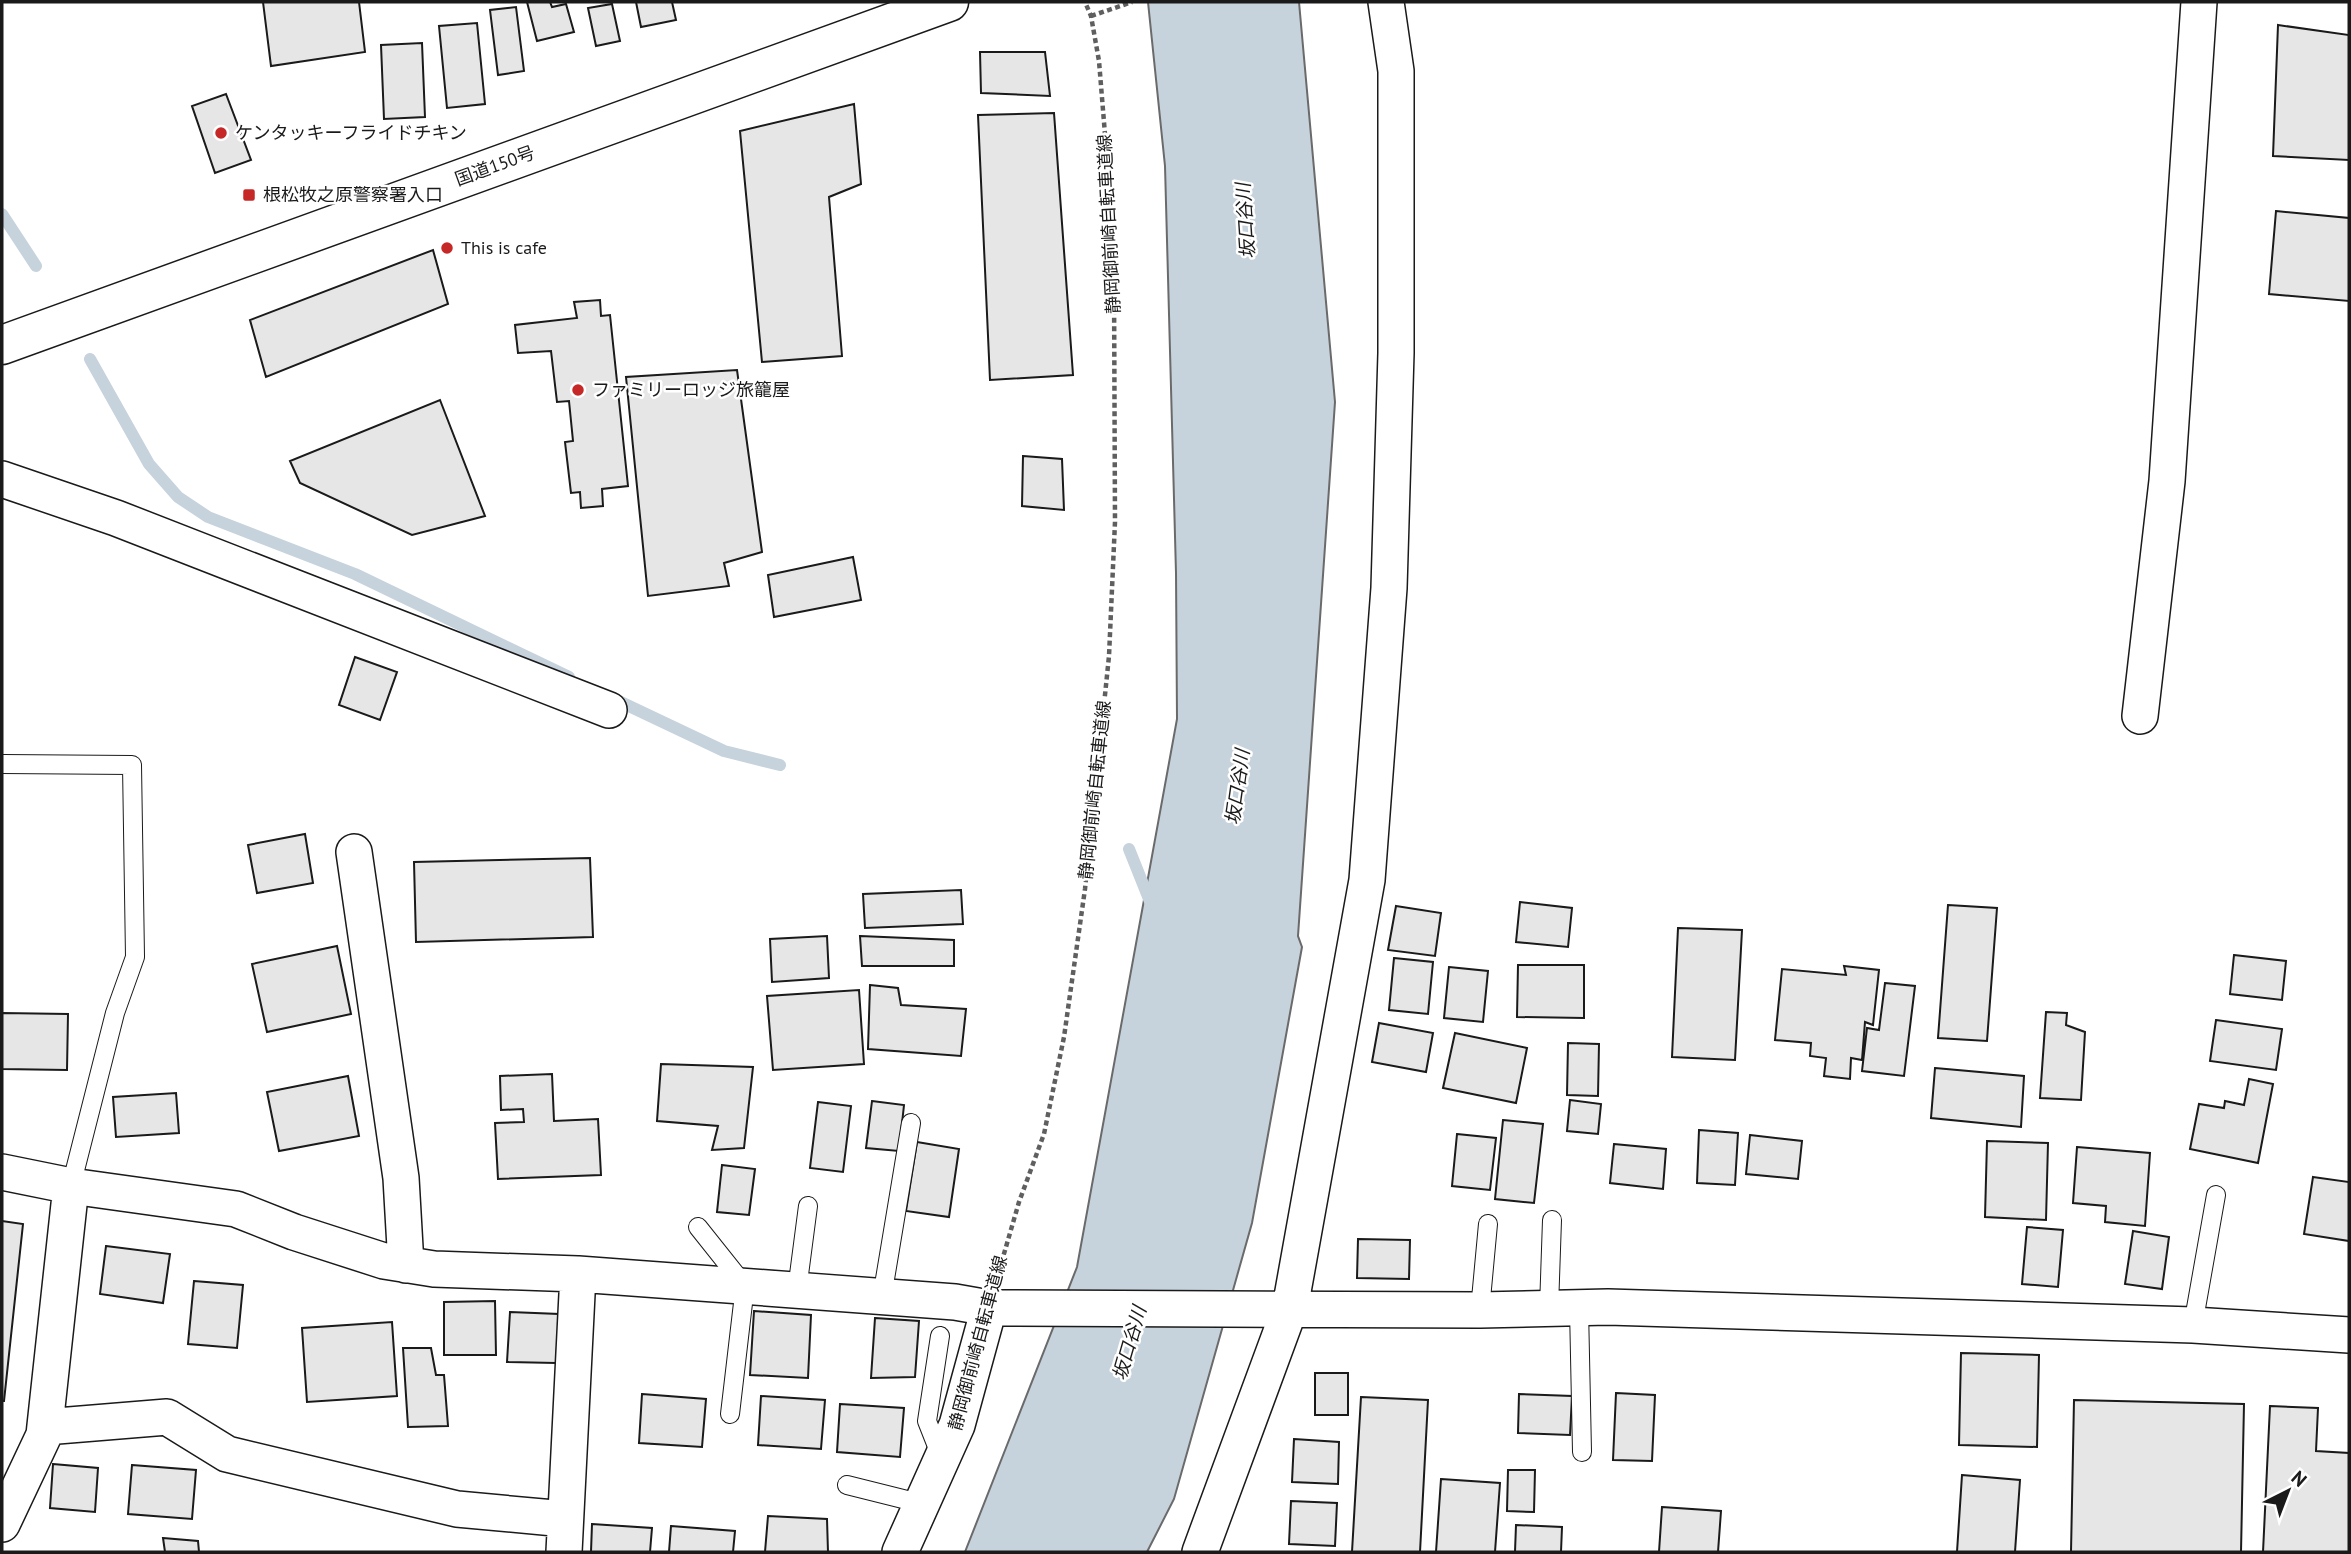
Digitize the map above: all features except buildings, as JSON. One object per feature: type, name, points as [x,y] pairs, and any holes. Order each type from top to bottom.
[{"type":"highway","name":"国道150号","points":[[2,345],[949,2]]},
{"type":"street","points":[[1200,1552],[1278,1308],[1367,880],[1389,589],[1396,353],[1396,71],[1386,2]]},
{"type":"street","points":[[2140,716],[2167,481],[2199,2]]},
{"type":"street","points":[[2,479],[116,518],[609,709]]},
{"type":"street","points":[[354,852],[401,1178],[406,1265]]},
{"type":"street","points":[[2,1172],[71,1186],[236,1209],[294,1232],[384,1261],[434,1269],[578,1274],[955,1302],[989,1308],[1564,1308],[2193,1325],[2349,1335]]},
{"type":"street","points":[[2,1524],[44,1435],[71,1186]]},
{"type":"street","points":[[45,1427],[167,1418],[227,1454],[565,1536],[578,1274]]},
{"type":"street","name":"静岡御前崎自転車道線","points":[[900,1552],[957,1425],[989,1308]]},
{"type":"lane","points":[[2,764],[132,765],[135,957],[115,1013],[71,1186]]},
{"type":"lane","points":[[882,1297],[911,1123]]},
{"type":"lane","points":[[2193,1325],[2216,1195]]},
{"type":"lane","points":[[797,1290],[808,1206]]},
{"type":"lane","points":[[1552,1220],[1582,1452]]},
{"type":"lane","points":[[1480,1310],[1488,1224]]},
{"type":"lane","points":[[698,1227],[745,1286],[730,1414]]},
{"type":"lane","points":[[940,1336],[927,1421],[943,1461]]},
{"type":"lane","points":[[847,1485],[923,1504]]},
{"type":"path","name":"静岡御前崎自転車道線","points":[[989,1308],[1015,1213],[1044,1134],[1064,1037],[1085,889],[1108,669],[1115,522],[1114,280],[1099,61],[1091,16],[1085,2]]},
{"type":"path","points":[[1091,16],[1132,2]]},
{"type":"water","name":"坂口谷川","points":[[1148,2],[1299,2],[1335,402],[1298,936],[1302,947],[1252,1223],[1174,1499],[1147,1552],[965,1552],[1077,1267],[1177,719],[1176,573],[1165,166]]},
{"type":"waterway","points":[[2,214],[36,266]]},
{"type":"waterway","points":[[90,359],[149,464],[178,497],[208,517],[355,574],[569,677]]},
{"type":"waterway","points":[[610,697],[724,751],[780,765]]},
{"type":"waterway","points":[[1129,849],[1151,904]]},
{"type":"place","name":"ケンタッキーフライドチキン","points":[[221,133]]},
{"type":"place","name":"根松牧之原警察署入口","points":[[249,195]]},
{"type":"place","name":"This is cafe","points":[[447,248]]},
{"type":"place","name":"ファミリーロッジ旅籠屋","points":[[578,390]]}]
